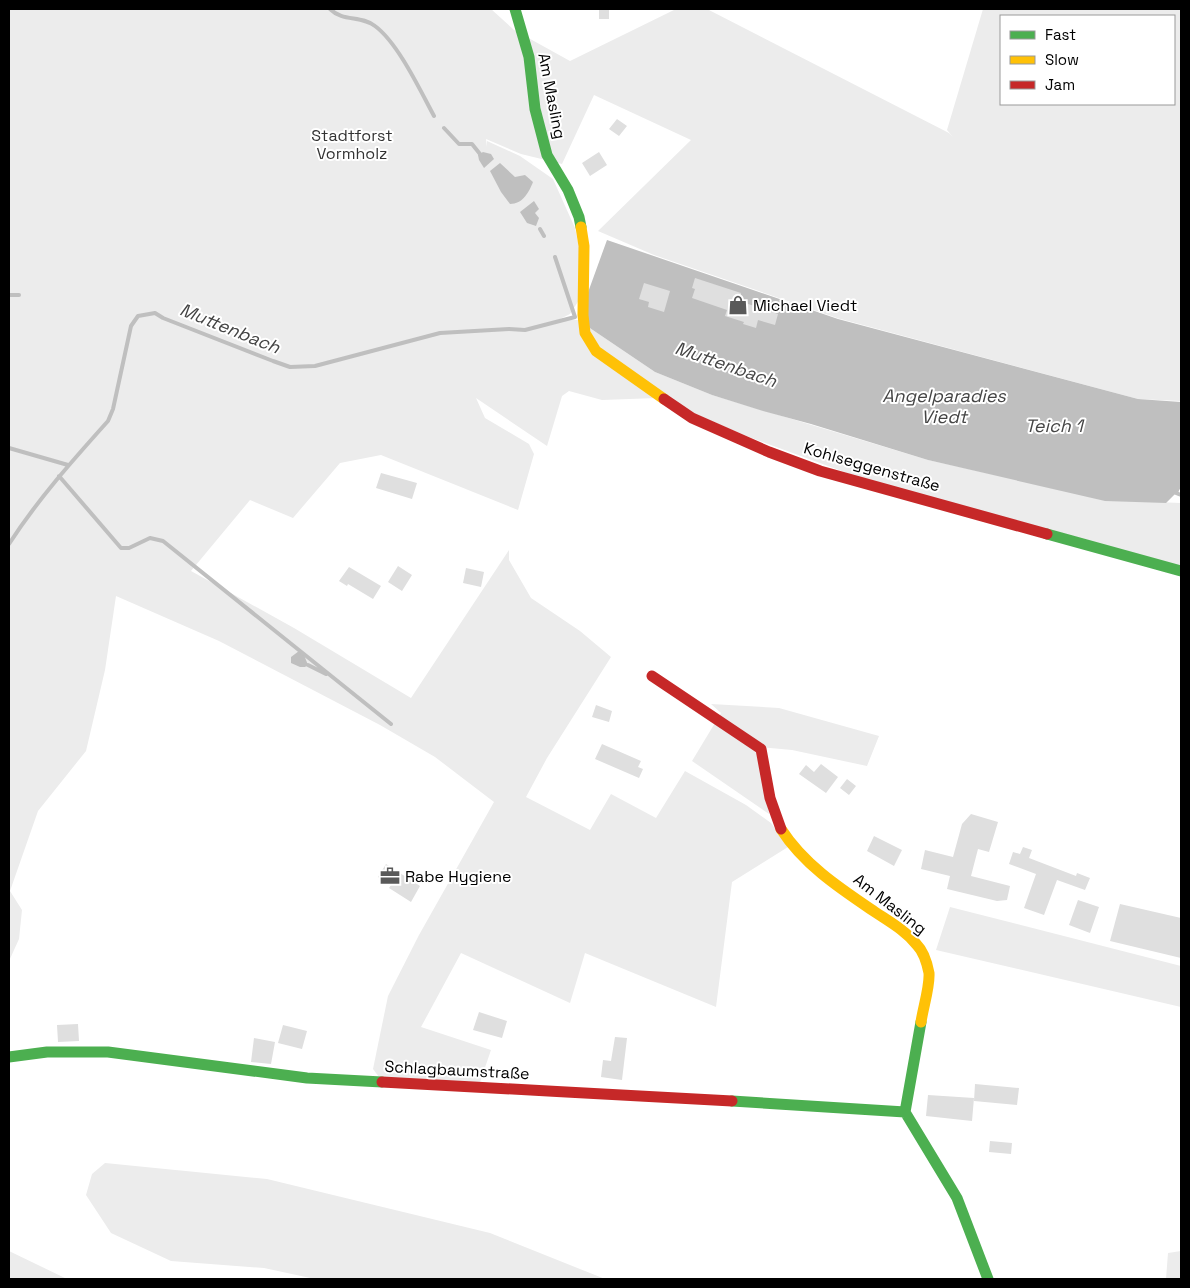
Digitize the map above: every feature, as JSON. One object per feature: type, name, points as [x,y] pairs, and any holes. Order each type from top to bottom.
[{"type":"street","name":"Am Masling","points":[[515,9],[528,56],[535,109],[547,155],[568,190],[579,217],[584,246],[584,333]]},
{"type":"street","name":"Kohlseggenstraße","points":[[584,333],[596,352],[692,418],[769,452],[820,471],[1181,572]]},
{"type":"street","name":"Am Masling","points":[[652,676],[761,749],[769,798],[780,827],[791,844],[820,871],[915,941],[926,955],[929,975],[906,1112]]},
{"type":"street","name":"Schlagbaumstraße","points":[[9,1057],[47,1052],[108,1052],[307,1078],[496,1089],[609,1093],[906,1112]]},
{"type":"street","points":[[906,1112],[957,1198],[988,1279]]},
{"type":"green space","name":"Stadtforst Vormholz","points":[[9,9],[491,9],[514,30],[570,61],[676,9],[707,9],[949,133],[953,137],[947,130],[983,9],[1181,9],[1181,401],[1138,399],[837,318],[654,255],[598,231],[691,140],[594,95],[562,164],[521,154],[486,139],[487,147],[487,141],[520,156],[553,179],[575,228],[579,247],[581,297],[570,314],[558,320],[578,320],[655,372],[712,395],[928,460],[1104,500],[1181,503],[1181,566],[858,477],[749,437],[657,398],[602,400],[569,391],[562,396],[547,446],[476,398],[485,418],[529,444],[534,454],[518,510],[381,455],[340,463],[293,518],[250,500],[191,571],[294,628],[411,698],[509,550],[509,560],[531,598],[580,631],[611,657],[547,758],[526,797],[590,830],[611,794],[656,818],[685,771],[746,805],[771,823],[788,847],[732,882],[716,1007],[585,953],[570,1003],[461,953],[421,1027],[491,1050],[479,1085],[379,1077],[373,1069],[388,996],[419,935],[494,802],[435,757],[380,725],[219,641],[116,596],[105,670],[86,751],[38,811],[10,891],[22,910],[19,939],[9,961]]},
{"type":"green space","points":[[711,704],[779,708],[879,736],[867,766],[792,750],[759,747],[769,814],[692,761],[721,713]]},
{"type":"green space","points":[[950,907],[1181,966],[1181,1007],[936,950]]},
{"type":"green space","points":[[105,1163],[267,1179],[490,1233],[605,1279],[315,1279],[264,1268],[171,1261],[111,1233],[86,1195],[92,1174]]},
{"type":"green space","points":[[9,1251],[67,1279],[9,1279]]},
{"type":"green space","points":[[1181,1251],[1181,1279],[1166,1279],[1168,1253]]},
{"type":"water","points":[[483,152],[491,154],[494,159],[484,168],[478,155]]},
{"type":"water","points":[[500,163],[515,177],[525,175],[533,182],[519,202],[510,204],[490,171]]},
{"type":"water","points":[[534,201],[539,209],[535,213],[539,218],[536,226],[527,223],[520,212]]},
{"type":"water","name":"Angelparadies Viedt","points":[[607,240],[838,319],[1138,399],[1181,402],[1181,488],[1166,503],[1105,501],[928,460],[712,395],[655,372],[578,320]]},
{"type":"water","points":[[299,651],[304,655],[308,665],[305,667],[291,663],[291,657]]},
{"type":"building","points":[[599,9],[609,9],[609,19],[599,19]]},
{"type":"building","points":[[617,119],[627,126],[619,136],[609,129]]},
{"type":"building","points":[[599,152],[607,165],[590,176],[582,163]]},
{"type":"building","points":[[695,278],[741,293],[739,301],[778,314],[775,325],[758,320],[756,328],[743,324],[744,322],[725,316],[727,310],[692,298],[695,289],[692,288]]},
{"type":"building","points":[[644,283],[670,291],[664,312],[648,307],[649,302],[639,299]]},
{"type":"building","points":[[381,473],[417,483],[412,499],[376,488]]},
{"type":"building","points":[[398,566],[412,575],[402,591],[388,582]]},
{"type":"building","points":[[349,567],[381,586],[373,599],[348,584],[347,586],[339,581]]},
{"type":"building","points":[[466,568],[484,572],[481,587],[463,583]]},
{"type":"building","points":[[596,705],[612,711],[609,722],[592,717]]},
{"type":"building","points":[[602,744],[641,761],[638,767],[643,769],[639,778],[595,759]]},
{"type":"building","points":[[821,764],[838,777],[826,793],[799,774],[806,765],[814,772]]},
{"type":"building","points":[[847,779],[856,786],[849,795],[840,788]]},
{"type":"building","points":[[971,814],[998,822],[989,852],[978,849],[971,876],[1010,886],[1007,900],[997,901],[947,889],[950,876],[921,869],[925,850],[953,857],[962,824]]},
{"type":"building","points":[[874,836],[902,850],[894,866],[867,851]]},
{"type":"building","points":[[1023,847],[1032,850],[1029,858],[1076,876],[1077,873],[1090,878],[1085,890],[1057,880],[1044,915],[1024,908],[1036,874],[1009,864],[1013,852],[1020,854]]},
{"type":"building","points":[[386,864],[420,886],[411,902],[389,888],[391,885],[378,877]]},
{"type":"building","points":[[1078,900],[1099,907],[1090,933],[1069,925]]},
{"type":"building","points":[[1120,904],[1181,918],[1181,958],[1110,941]]},
{"type":"building","points":[[479,1012],[507,1021],[502,1038],[473,1030]]},
{"type":"building","points":[[78,1024],[79,1041],[58,1042],[57,1025]]},
{"type":"building","points":[[283,1025],[307,1031],[302,1049],[278,1043]]},
{"type":"building","points":[[615,1037],[627,1038],[622,1080],[601,1077],[603,1060],[611,1061]]},
{"type":"building","points":[[254,1038],[275,1042],[271,1064],[251,1062]]},
{"type":"building","points":[[975,1084],[1019,1088],[1017,1105],[974,1101]]},
{"type":"building","points":[[928,1095],[974,1098],[972,1121],[926,1116]]},
{"type":"building","points":[[990,1141],[1012,1143],[1011,1154],[989,1152]]},
{"type":"waterway","points":[[330,9],[341,16],[370,23],[384,34],[408,68],[434,116]]},
{"type":"waterway","points":[[444,128],[459,144],[472,144],[480,154]]},
{"type":"waterway","points":[[540,229],[544,236]]},
{"type":"waterway","name":"Muttenbach","points":[[9,544],[44,496],[108,421],[113,409],[131,326],[138,316],[155,313],[163,318],[290,367],[315,366],[440,333],[509,329],[525,330],[575,317],[555,257]]},
{"type":"waterway","points":[[9,295],[19,295]]},
{"type":"waterway","points":[[9,448],[68,465]]},
{"type":"waterway","points":[[59,476],[121,548],[129,548],[150,538],[163,541],[391,724]]},
{"type":"waterway","name":"Muttenbach","points":[[1177,490],[1176,493],[1181,495]]},
{"type":"waterway","points":[[308,665],[326,674]]},
{"type":"traffic: fast","points":[[515,9],[529,57],[535,109],[547,155],[568,190],[581,227]]},
{"type":"traffic: fast","points":[[1047,534],[1181,571]]},
{"type":"traffic: fast","points":[[921,1022],[905,1112],[957,1198],[988,1279]]},
{"type":"traffic: fast","points":[[9,1057],[47,1052],[108,1052],[307,1078],[382,1082]]},
{"type":"traffic: fast","points":[[732,1101],[905,1112]]},
{"type":"traffic: slow","points":[[581,227],[584,246],[583,315],[585,333],[596,351],[664,399]]},
{"type":"traffic: slow","points":[[781,829],[790,842],[812,865],[849,894],[898,927],[919,948],[925,958],[929,973],[921,1022]]},
{"type":"traffic: jam","points":[[664,399],[692,418],[769,452],[820,471],[1047,534]]},
{"type":"traffic: jam","points":[[652,676],[761,749],[770,798],[781,829]]},
{"type":"traffic: jam","points":[[382,1082],[732,1101]]},
{"type":"place","name":"Michael Viedt","points":[[738,305]]},
{"type":"place","name":"Rabe Hygiene","points":[[390,876]]},
{"type":"water label","name":"Teich 1","points":[[1054,425]]}]
